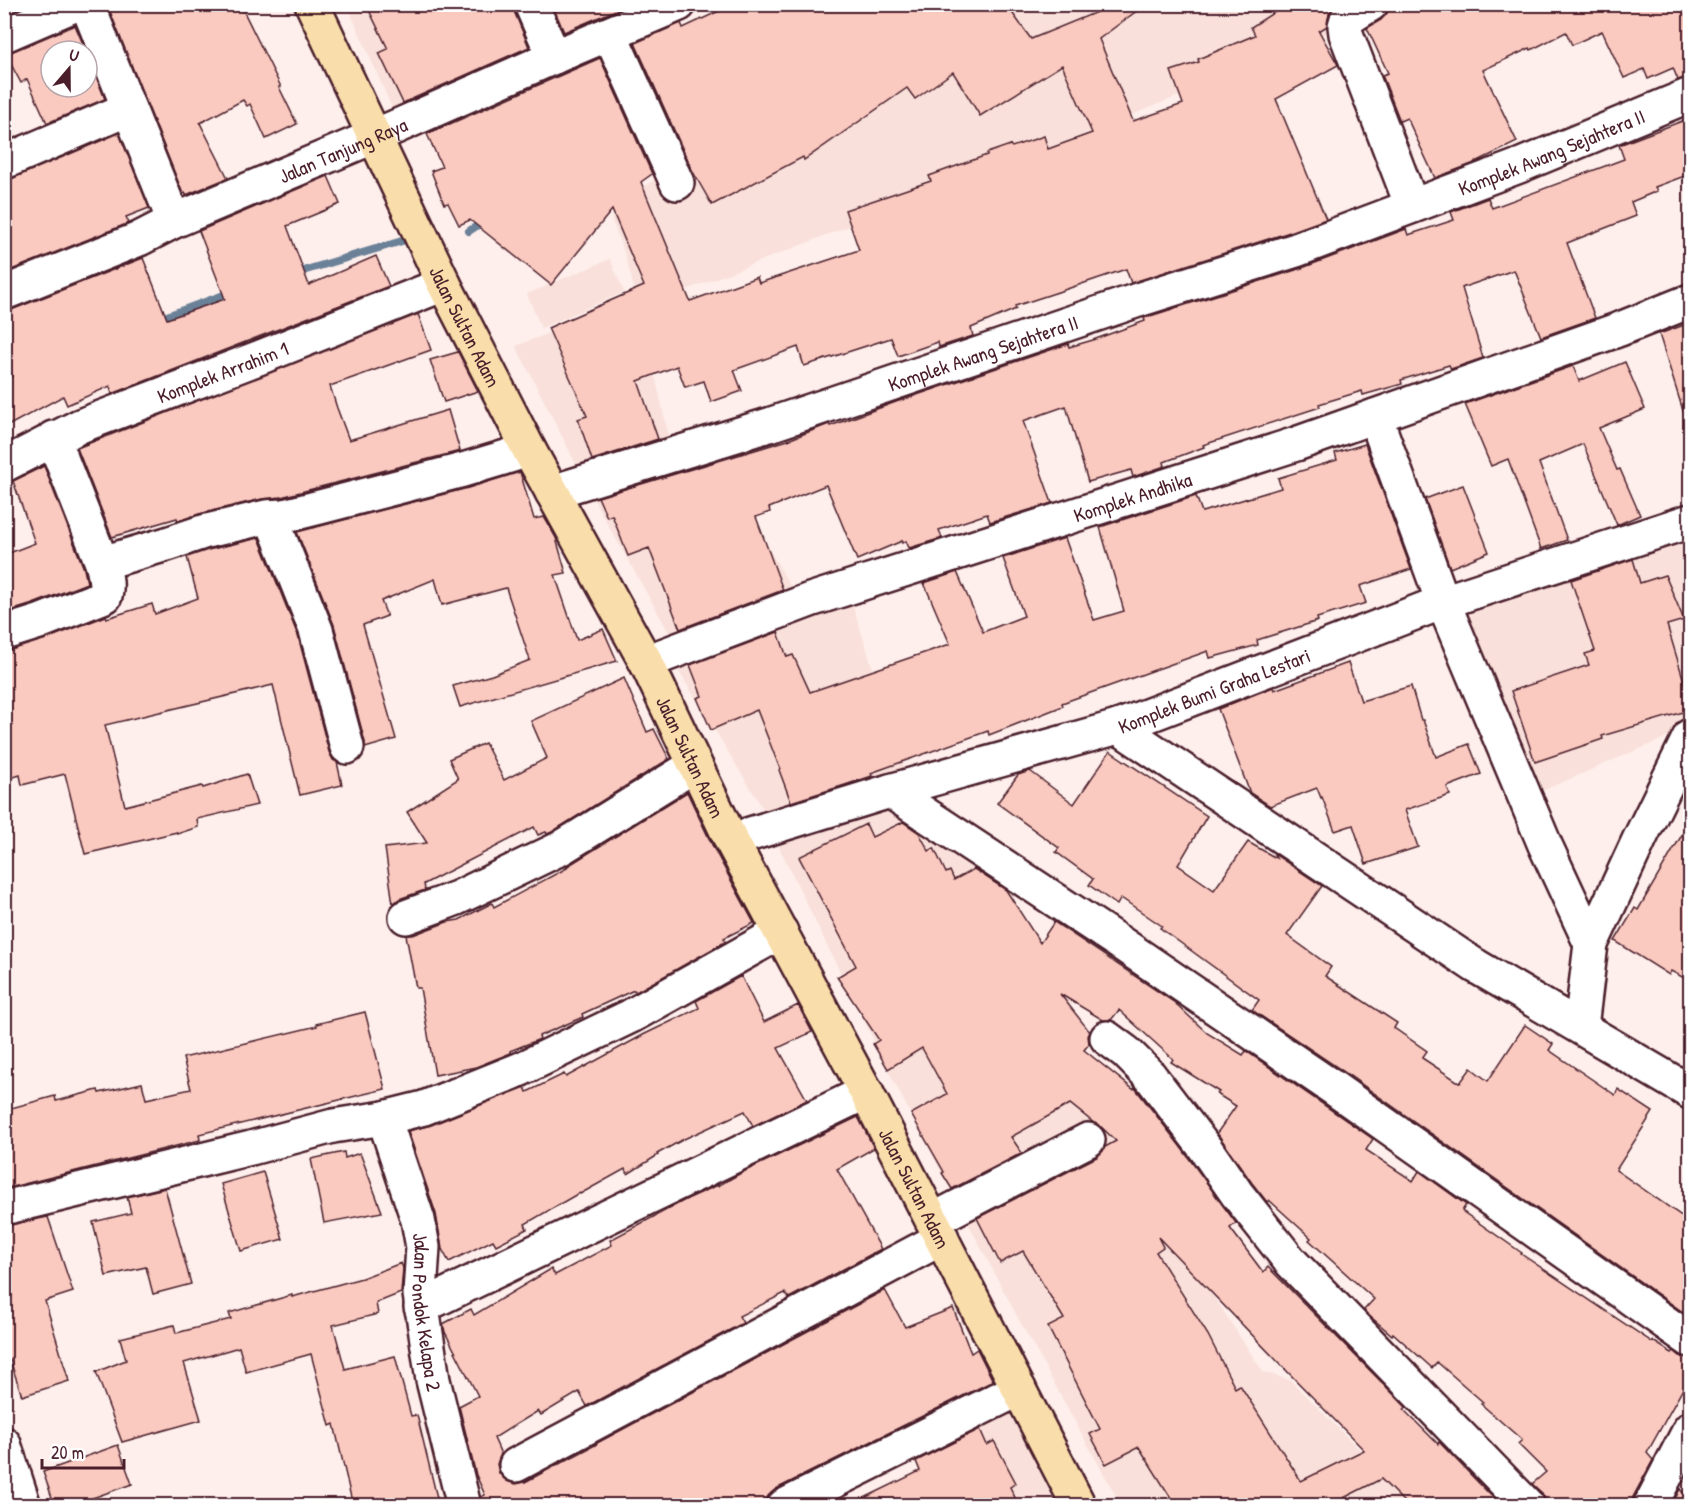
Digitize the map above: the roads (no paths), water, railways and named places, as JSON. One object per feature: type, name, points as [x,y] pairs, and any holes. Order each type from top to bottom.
[{"type":"main road","name":"Jalan Sultan Adam","points":[[312,4],[444,284],[529,450],[646,662],[731,840],[866,1092],[1079,1506]]},
{"type":"street","points":[[4,35],[76,4]]},
{"type":"street","points":[[87,4],[174,221]]},
{"type":"street","points":[[531,4],[554,57]]},
{"type":"street","name":"Jalan Tanjung Raya","points":[[4,293],[139,239],[174,221],[679,4]]},
{"type":"street","points":[[1371,4],[1347,19],[1346,34],[1412,206]]},
{"type":"street","points":[[610,34],[677,183]]},
{"type":"street","name":"Komplek Awang Sejahtera II","points":[[552,492],[772,424],[1141,299],[1296,250],[1540,157],[1690,95]]},
{"type":"street","points":[[4,162],[128,109]]},
{"type":"street","name":"Komplek Arrahim 1","points":[[4,465],[80,426],[444,284]]},
{"type":"street","name":"Komplek Andhika","points":[[646,662],[810,600],[1375,416],[1620,329],[1690,301]]},
{"type":"street","points":[[1375,416],[1443,602],[1545,845],[1591,944]]},
{"type":"street","points":[[4,633],[105,596],[102,563],[53,438]]},
{"type":"street","points":[[102,563],[203,532],[266,517],[284,516],[364,496],[529,450]]},
{"type":"street","points":[[271,517],[316,630],[347,747]]},
{"type":"street","name":"Komplek Bumi Graha Lestari","points":[[731,840],[890,791],[1118,727],[1443,602],[1690,521]]},
{"type":"street","points":[[1118,727],[1474,965],[1690,1092]]},
{"type":"street","points":[[1581,1027],[1591,944],[1690,736]]},
{"type":"street","points":[[406,917],[457,898],[561,849],[695,765]]},
{"type":"street","points":[[890,791],[1122,944],[1332,1087],[1690,1340]]},
{"type":"street","points":[[4,1208],[333,1126],[384,1118],[424,1108],[521,1069],[631,1016],[781,932]]},
{"type":"street","points":[[1107,1038],[1126,1052],[1150,1076],[1237,1194],[1290,1261],[1528,1506]]},
{"type":"street","points":[[421,1307],[866,1092]]},
{"type":"street","name":"Jalan Pondok Kelapa 2","points":[[384,1118],[418,1220],[423,1247],[421,1307],[433,1380],[464,1506]]},
{"type":"street","points":[[516,1465],[937,1229],[1088,1140]]},
{"type":"street","points":[[784,1506],[1019,1389]]},
{"type":"street","points":[[1650,1506],[1690,1429]]},
{"type":"street","points":[[7,1457],[24,1506]]},
{"type":"waterway","points":[[469,231],[486,220]]},
{"type":"waterway","points":[[293,274],[402,241]]},
{"type":"waterway","points":[[156,320],[232,292]]},
{"type":"waterway","points":[[4,377],[21,371]]}]
